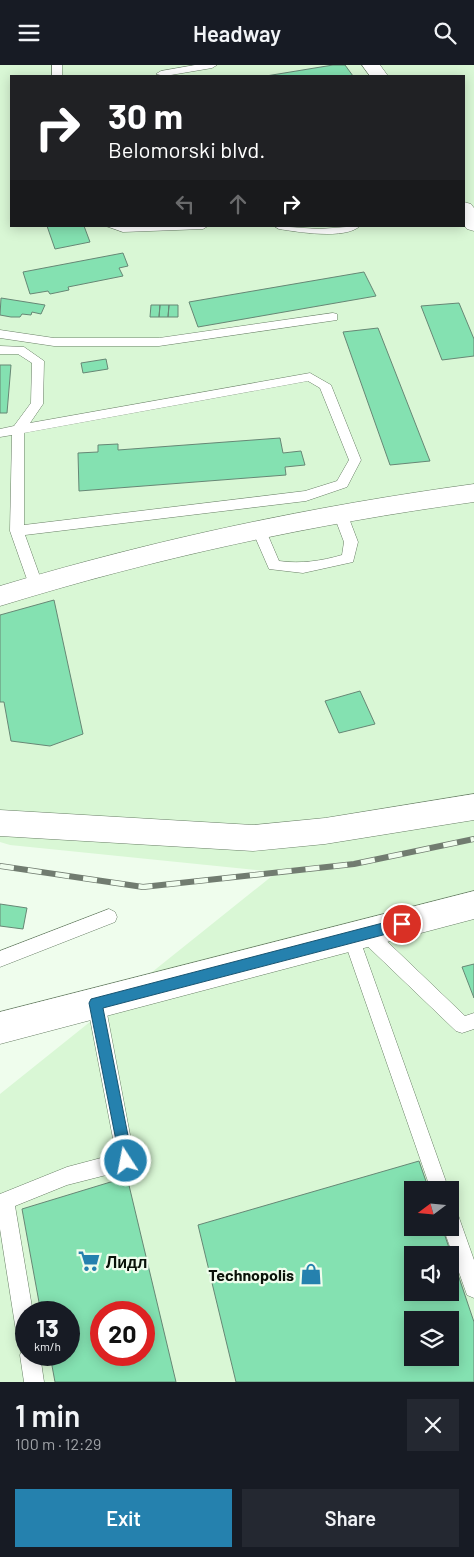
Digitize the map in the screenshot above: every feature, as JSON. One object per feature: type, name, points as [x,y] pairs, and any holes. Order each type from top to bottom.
[{"type":"street","points":[[465,210],[474,225]]},
{"type":"street","points":[[0,596],[203,542],[379,505],[474,493]]},
{"type":"street","points":[[0,823],[252,838],[325,831],[474,807]]},
{"type":"street","points":[[0,1028],[474,905]]},
{"type":"lane","points":[[154,65],[162,75],[212,65]]},
{"type":"lane","points":[[115,227],[124,229],[177,227]]},
{"type":"lane","points":[[286,227],[319,232],[349,227]]},
{"type":"lane","points":[[0,334],[54,342],[159,342],[333,317]]},
{"type":"lane","points":[[0,350],[20,350],[38,361],[37,404],[18,430],[17,531],[36,585]]},
{"type":"lane","points":[[0,433],[124,409],[310,377],[325,385],[355,459],[342,484],[306,495],[17,531]]},
{"type":"lane","points":[[259,530],[274,565],[294,569],[327,564],[348,558],[351,542],[340,513]]},
{"type":"lane","points":[[0,959],[109,917]]},
{"type":"lane","points":[[359,935],[462,1025],[474,1021]]},
{"type":"lane","points":[[359,935],[437,1181]]},
{"type":"lane","points":[[21,1301],[5,1201],[67,1176],[126,1161],[96,1003]]},
{"type":"lane","points":[[456,1236],[474,1288]]},
{"type":"lane","points":[[32,1366],[34,1382]]},
{"type":"shaded area","points":[[0,65],[474,65],[474,1382],[0,1382],[0,1094],[277,872],[10,845],[0,842]]},
{"type":"building","points":[[333,65],[345,65],[352,75],[272,75]]},
{"type":"building","points":[[47,227],[84,227],[90,242],[55,249]]},
{"type":"building","points":[[123,253],[128,266],[119,268],[123,276],[68,287],[69,290],[50,294],[48,291],[30,294],[23,272]]},
{"type":"building","points":[[364,272],[376,296],[198,327],[189,302]]},
{"type":"building","points":[[1,298],[45,305],[41,314],[32,312],[31,315],[22,314],[20,317],[11,317],[0,315]]},
{"type":"building","points":[[459,303],[474,339],[474,356],[442,360],[421,306]]},
{"type":"building","points":[[151,305],[160,305],[159,317],[150,317]]},
{"type":"building","points":[[160,305],[169,305],[168,317],[159,317]]},
{"type":"building","points":[[169,305],[178,305],[178,317],[168,317]]},
{"type":"building","points":[[378,328],[430,461],[390,465],[343,332]]},
{"type":"building","points":[[106,359],[108,369],[83,373],[81,363]]},
{"type":"building","points":[[0,365],[11,365],[7,413],[0,413]]},
{"type":"building","points":[[280,438],[283,453],[301,451],[305,465],[285,467],[286,475],[79,491],[78,453],[98,452],[98,445],[118,444],[118,450]]},
{"type":"building","points":[[54,600],[83,734],[50,746],[11,741],[4,702],[0,702],[0,615]]},
{"type":"building","points":[[360,691],[375,724],[339,733],[325,701]]},
{"type":"building","points":[[0,904],[27,908],[23,929],[0,926]]},
{"type":"building","points":[[474,964],[474,998],[462,967]]},
{"type":"building","name":"Technopolis","points":[[419,1161],[426,1181],[404,1181],[404,1236],[445,1236],[448,1246],[404,1246],[404,1301],[459,1301],[459,1277],[474,1322],[474,1382],[236,1382],[198,1225]]},
{"type":"building","name":"Лидл","points":[[127,1177],[176,1382],[55,1382],[52,1366],[80,1366],[80,1301],[39,1301],[22,1209]]},
{"type":"railway","points":[[0,866],[143,887],[354,864],[474,839]]},
{"type":"place","name":"Лидл","points":[[89,1261]]},
{"type":"place","name":"Technopolis","points":[[311,1274]]},
{"type":"route","points":[[126,1161],[96,1003],[402,924]]}]
